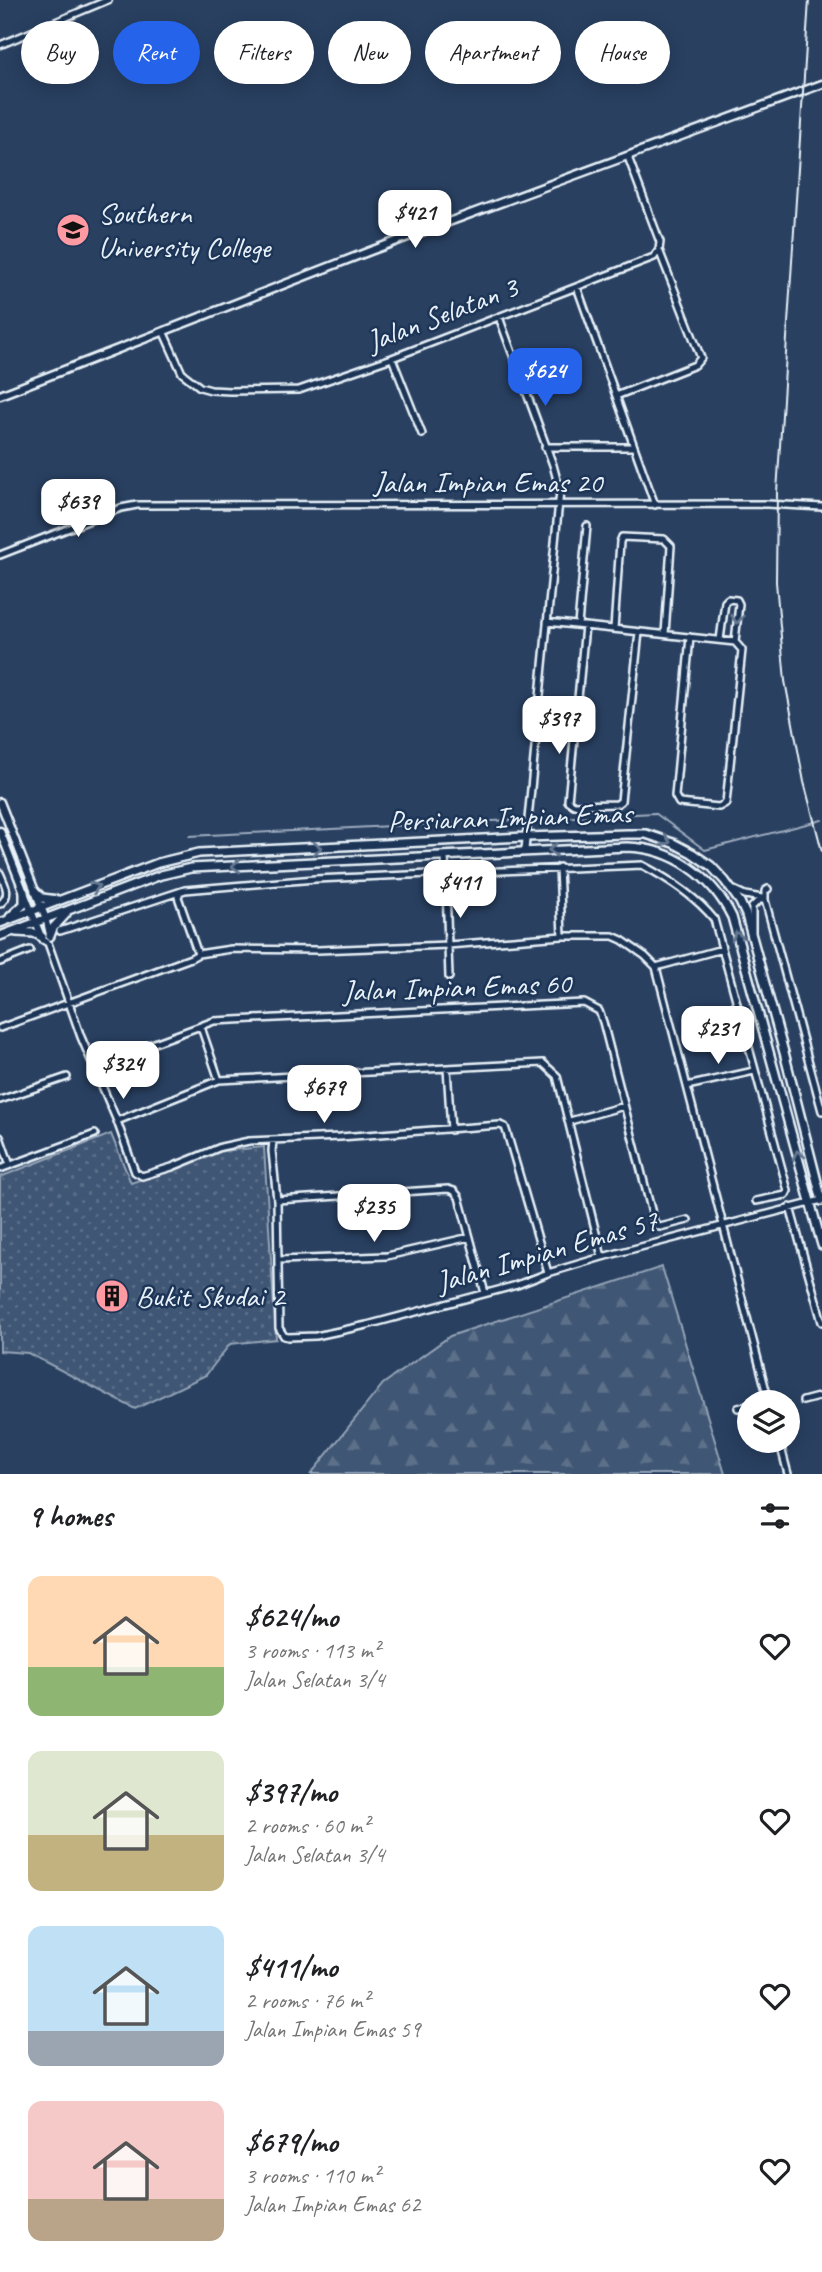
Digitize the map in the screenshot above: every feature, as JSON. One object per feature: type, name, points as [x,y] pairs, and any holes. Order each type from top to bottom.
[{"type":"main road","name":"Persiaran Impian Emas","points":[[2,923],[158,863],[199,853],[525,837],[646,834],[673,843],[711,866],[740,901],[785,1056],[822,1200]]},
{"type":"main road","name":"Persiaran Impian Emas","points":[[0,936],[161,875],[191,868],[525,850],[643,847],[667,854],[681,861],[715,888],[732,916],[822,1245]]},
{"type":"main road","points":[[35,891],[42,898],[62,900]]},
{"type":"main road","points":[[2,923],[24,904],[24,892]]},
{"type":"main road","points":[[9,932],[34,933],[47,939],[52,928],[71,910]]},
{"type":"street","points":[[0,45],[108,0]]},
{"type":"street","points":[[0,395],[370,251],[822,84]]},
{"type":"street","points":[[616,396],[695,365],[701,358],[659,250],[660,242],[628,157]]},
{"type":"street","name":"Jalan Selatan 3","points":[[164,333],[182,373],[194,383],[211,390],[299,390],[392,358],[577,287],[654,257],[659,250]]},
{"type":"street","points":[[577,287],[655,505]]},
{"type":"street","points":[[499,317],[560,491],[525,850]]},
{"type":"street","points":[[392,358],[422,434]]},
{"type":"street","points":[[545,447],[634,447]]},
{"type":"street","name":"Jalan Impian Emas 20","points":[[0,555],[121,508],[137,505],[767,504],[822,507]]},
{"type":"street","points":[[587,526],[568,801],[574,805],[617,804],[621,801],[639,632]]},
{"type":"street","points":[[614,629],[622,537],[664,539],[671,546],[665,634]]},
{"type":"street","points":[[720,640],[725,602],[728,599],[737,600],[739,604],[735,642]]},
{"type":"street","points":[[547,622],[665,634],[735,642],[742,650],[726,803],[719,807],[679,803],[676,800],[690,637]]},
{"type":"street","points":[[0,802],[46,919],[47,939]]},
{"type":"street","points":[[0,831],[36,923],[47,939],[81,1037],[135,1171],[142,1176],[221,1147],[250,1141],[500,1125],[505,1127],[548,1273]]},
{"type":"street","points":[[445,855],[449,977]]},
{"type":"street","points":[[60,931],[180,892],[315,879],[642,865],[677,887],[713,919],[788,1194],[756,1202]]},
{"type":"street","points":[[559,867],[562,936]]},
{"type":"street","points":[[0,873],[8,894],[0,904]]},
{"type":"street","points":[[730,887],[740,894],[765,900]]},
{"type":"street","points":[[768,889],[765,891],[765,900],[822,1111]]},
{"type":"street","points":[[180,892],[178,897],[198,954]]},
{"type":"street","points":[[752,939],[752,907],[759,900],[765,900]]},
{"type":"street","points":[[0,1028],[198,954],[231,949],[318,950],[562,936],[613,936],[634,948],[656,967],[764,1390]]},
{"type":"street","points":[[0,962],[30,950]]},
{"type":"street","points":[[656,967],[722,950]]},
{"type":"street","name":"Jalan Impian Emas 60","points":[[108,1060],[214,1021],[584,1003],[599,1011],[655,1225],[660,1227],[688,1220]]},
{"type":"street","points":[[201,1027],[219,1080]]},
{"type":"street","points":[[117,1121],[219,1080],[543,1063],[558,1076],[603,1257]]},
{"type":"street","points":[[447,1068],[451,1130]]},
{"type":"street","points":[[688,1086],[754,1071]]},
{"type":"street","points":[[0,1100],[67,1077]]},
{"type":"street","points":[[570,1121],[624,1106]]},
{"type":"street","points":[[0,1169],[95,1134]]},
{"type":"street","points":[[0,1137],[10,1165]]},
{"type":"street","points":[[273,1140],[279,1260],[387,1256],[470,1237]]},
{"type":"street","points":[[278,1200],[448,1189],[459,1197],[485,1293]]},
{"type":"street","name":"Jalan Impian Emas 57","points":[[279,1260],[279,1328],[284,1336],[316,1336],[517,1285],[603,1257],[822,1200]]},
{"type":"street","points":[[790,1207],[822,1322]]},
{"type":"street","points":[[803,1401],[822,1396]]},
{"type":"street","points":[[782,1453],[788,1474]]},
{"type":"green space","points":[[111,1134],[131,1183],[221,1151],[264,1147],[276,1339],[230,1344],[206,1375],[135,1409],[28,1353],[0,1351],[0,1177]]},
{"type":"green space","points":[[662,1267],[725,1474],[311,1474],[383,1384],[450,1336]]},
{"type":"waterway","points":[[189,836],[655,813],[705,850],[822,820]]},
{"type":"railway","points":[[809,0],[777,492],[776,582],[785,681],[804,782],[822,851]]},
{"type":"place","name":"Southern University College","points":[[73,230]]},
{"type":"place","name":"Bukit Skudai 2","points":[[112,1296]]}]
